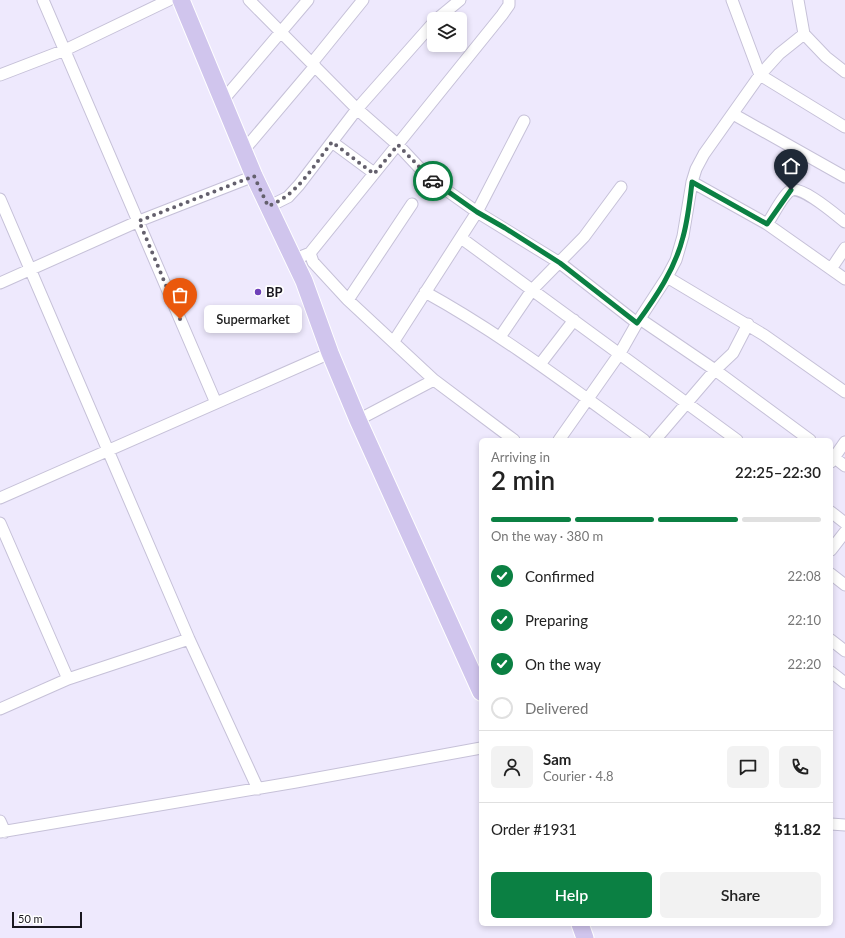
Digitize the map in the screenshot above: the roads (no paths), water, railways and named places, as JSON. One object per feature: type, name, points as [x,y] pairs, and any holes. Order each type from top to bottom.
[{"type":"main road","points":[[181,0],[254,176],[268,206],[302,256],[330,353],[358,420],[479,688]]},
{"type":"main road","points":[[581,926],[585,938]]},
{"type":"street","points":[[43,0],[216,403]]},
{"type":"street","points":[[0,75],[65,50],[169,0]]},
{"type":"street","points":[[249,0],[357,109],[398,145],[428,177],[477,212],[560,263],[638,321],[715,370],[807,438]]},
{"type":"street","points":[[223,100],[308,0]]},
{"type":"street","points":[[244,150],[313,65],[363,0]]},
{"type":"street","points":[[445,12],[460,0]]},
{"type":"street","points":[[508,0],[509,5],[502,15],[398,145],[302,256],[313,262],[348,300],[394,341],[434,380],[511,438]]},
{"type":"street","points":[[732,0],[760,75],[845,127]]},
{"type":"street","points":[[798,0],[804,34],[826,57],[845,72]]},
{"type":"street","points":[[268,206],[288,197],[357,109],[427,30]]},
{"type":"street","points":[[560,438],[620,353],[676,260],[684,236],[692,182],[696,169],[704,154],[760,75],[779,54],[804,34]]},
{"type":"street","points":[[733,114],[845,176]]},
{"type":"street","points":[[394,341],[477,212],[524,121]]},
{"type":"street","points":[[332,142],[374,174]]},
{"type":"street","points":[[0,283],[139,221],[254,176]]},
{"type":"street","points":[[692,182],[767,224],[845,278]]},
{"type":"street","points":[[500,337],[532,290],[584,238],[620,187]]},
{"type":"street","points":[[767,224],[786,194],[791,190],[797,189],[814,199],[845,222]]},
{"type":"street","points":[[0,199],[189,639],[258,788]]},
{"type":"street","points":[[348,300],[412,204]]},
{"type":"street","points":[[461,238],[620,353],[732,438]]},
{"type":"street","points":[[831,269],[845,248]]},
{"type":"street","points":[[667,277],[748,324],[845,392]]},
{"type":"street","points":[[425,292],[541,363],[641,438]]},
{"type":"street","points":[[541,363],[574,320]]},
{"type":"street","points":[[657,438],[715,370],[733,353],[748,324]]},
{"type":"street","points":[[0,498],[108,452],[330,353]]},
{"type":"street","points":[[358,420],[434,380]]},
{"type":"street","points":[[833,457],[845,442]]},
{"type":"street","points":[[833,459],[845,466]]},
{"type":"street","points":[[833,514],[845,523]]},
{"type":"street","points":[[0,524],[68,679]]},
{"type":"street","points":[[833,547],[845,532]]},
{"type":"street","points":[[833,576],[845,585]]},
{"type":"street","points":[[0,709],[68,679],[189,639]]},
{"type":"street","points":[[833,642],[845,651]]},
{"type":"street","points":[[833,674],[845,683]]},
{"type":"street","points":[[0,821],[2,832],[479,748]]},
{"type":"street","points":[[833,824],[845,825]]},
{"type":"place","name":"BP","points":[[258,292]]},
{"type":"place","name":"Supermarket","points":[[180,319]]}]
